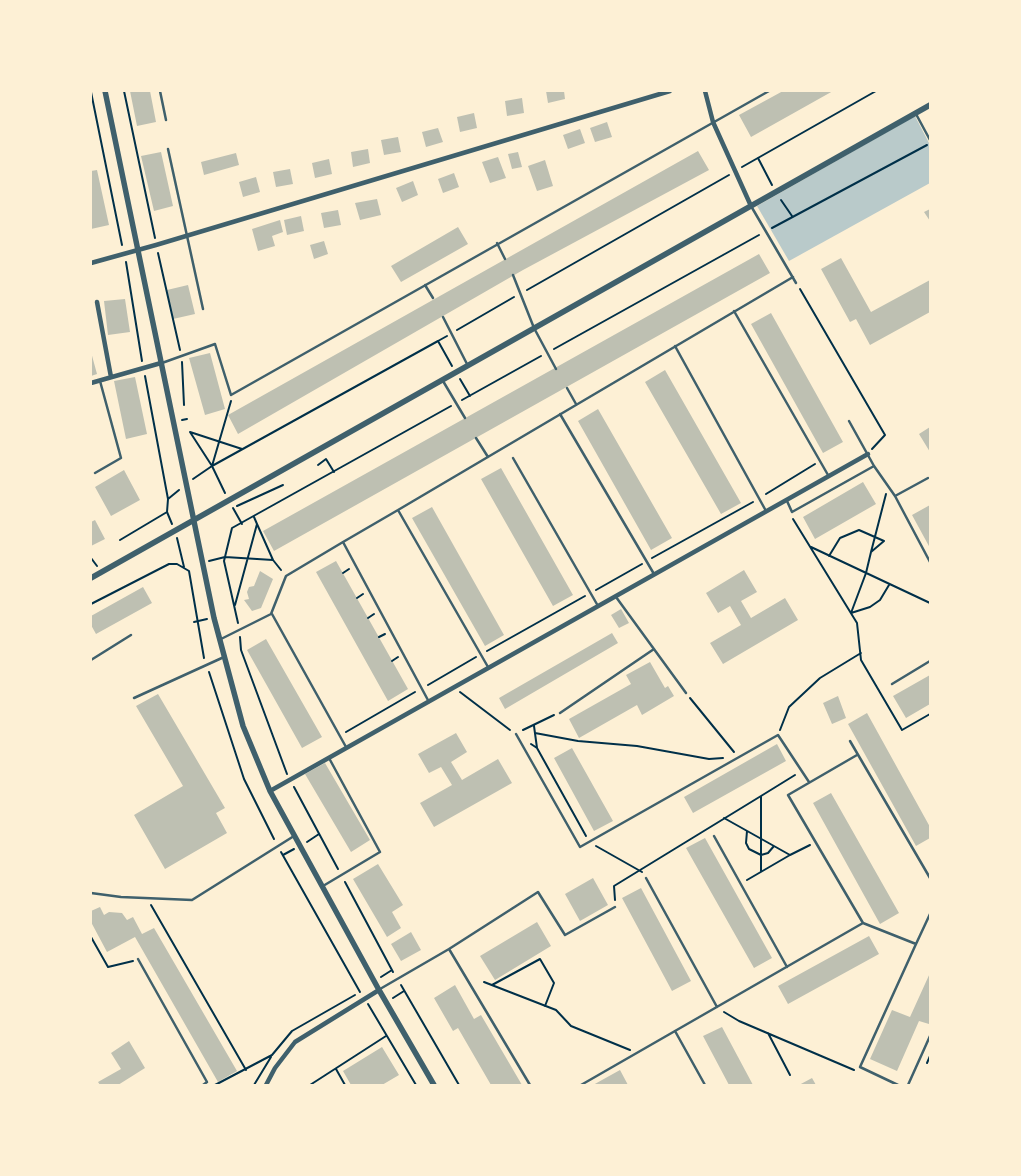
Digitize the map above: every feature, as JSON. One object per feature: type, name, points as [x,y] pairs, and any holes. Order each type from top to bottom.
[{"type":"street","points":[[104,91],[214,618],[243,726],[270,791],[379,990],[434,1085]]},
{"type":"street","points":[[91,263],[670,91]]},
{"type":"street","points":[[706,91],[713,122],[734,172],[752,206]]},
{"type":"street","points":[[91,578],[930,105]]},
{"type":"street","points":[[97,302],[111,377]]},
{"type":"street","points":[[91,383],[161,363]]},
{"type":"street","points":[[270,791],[868,454]]},
{"type":"street","points":[[266,1085],[275,1068],[295,1042],[379,990]]},
{"type":"lane","points":[[160,91],[166,120]]},
{"type":"lane","points":[[161,363],[215,344],[231,395],[768,91]]},
{"type":"lane","points":[[916,113],[930,141]]},
{"type":"lane","points":[[168,149],[203,309]]},
{"type":"lane","points":[[752,206],[796,283]]},
{"type":"lane","points":[[497,243],[504,259]]},
{"type":"lane","points":[[513,276],[534,328],[556,369]]},
{"type":"lane","points":[[220,640],[272,614],[286,576],[793,277]]},
{"type":"lane","points":[[425,284],[433,298]]},
{"type":"lane","points":[[734,312],[828,475]]},
{"type":"lane","points":[[443,316],[453,332],[468,365]]},
{"type":"lane","points":[[675,346],[766,511]]},
{"type":"lane","points":[[442,379],[465,418]]},
{"type":"lane","points":[[95,473],[121,458],[100,380]]},
{"type":"lane","points":[[567,388],[576,404]]},
{"type":"lane","points":[[560,414],[654,574]]},
{"type":"lane","points":[[849,421],[874,466],[895,496],[930,562]]},
{"type":"lane","points":[[476,438],[488,457]]},
{"type":"lane","points":[[513,458],[598,606]]},
{"type":"lane","points":[[784,500],[792,512],[874,466]]},
{"type":"lane","points":[[895,496],[928,478]]},
{"type":"lane","points":[[398,510],[488,668]]},
{"type":"lane","points":[[342,542],[429,702]]},
{"type":"lane","points":[[616,596],[686,693]]},
{"type":"lane","points":[[272,614],[346,748]]},
{"type":"lane","points":[[91,660],[131,635]]},
{"type":"lane","points":[[560,713],[654,649]]},
{"type":"lane","points":[[134,698],[224,656]]},
{"type":"lane","points":[[892,684],[930,661]]},
{"type":"lane","points":[[516,734],[580,848],[778,735],[809,782]]},
{"type":"lane","points":[[850,741],[930,878]]},
{"type":"lane","points":[[857,755],[788,795],[862,923],[916,944]]},
{"type":"lane","points":[[322,887],[380,852],[329,758]]},
{"type":"lane","points":[[91,893],[121,897],[192,900],[295,836]]},
{"type":"lane","points":[[714,836],[787,967]]},
{"type":"lane","points":[[646,878],[717,1007]]},
{"type":"lane","points":[[379,990],[449,949],[538,892],[565,935],[615,907]]},
{"type":"lane","points":[[898,1085],[860,1067],[930,914]]},
{"type":"lane","points":[[581,1085],[862,923]]},
{"type":"lane","points":[[449,949],[530,1085]]},
{"type":"lane","points":[[138,959],[207,1082],[204,1085]]},
{"type":"lane","points":[[675,1032],[705,1085]]},
{"type":"lane","points":[[908,1085],[930,1036]]},
{"type":"path","points":[[168,499],[212,466],[438,341],[876,91]]},
{"type":"path","points":[[91,92],[124,254],[168,499],[167,512],[175,531],[184,568]]},
{"type":"path","points":[[459,1085],[397,979],[282,766],[242,650],[240,630],[225,557],[232,528],[930,141]]},
{"type":"path","points":[[796,283],[885,435],[868,454]]},
{"type":"path","points":[[438,341],[470,396]]},
{"type":"path","points":[[212,466],[231,395]]},
{"type":"path","points":[[242,449],[190,432],[212,466],[242,524]]},
{"type":"path","points":[[318,464],[326,459],[334,472]]},
{"type":"path","points":[[339,735],[775,489],[819,462]]},
{"type":"path","points":[[233,508],[283,485]]},
{"type":"path","points":[[851,613],[866,573],[888,488]]},
{"type":"path","points":[[775,489],[784,500]]},
{"type":"path","points":[[120,540],[167,512]]},
{"type":"path","points":[[254,517],[273,560],[286,576]]},
{"type":"path","points":[[792,517],[857,623],[862,660],[902,730],[930,714]]},
{"type":"path","points":[[234,608],[257,524]]},
{"type":"path","points":[[829,556],[840,538],[860,530],[884,541],[871,552]]},
{"type":"path","points":[[810,548],[930,603]]},
{"type":"path","points":[[189,571],[214,559],[225,557],[273,560]]},
{"type":"path","points":[[851,613],[870,607],[880,600],[889,584]]},
{"type":"path","points":[[194,622],[214,618]]},
{"type":"path","points":[[778,735],[789,707],[820,678],[861,652]]},
{"type":"path","points":[[686,693],[739,758]]},
{"type":"path","points":[[516,734],[560,713]]},
{"type":"path","points":[[534,725],[537,748]]},
{"type":"path","points":[[534,733],[578,741],[637,746],[709,759],[739,758]]},
{"type":"path","points":[[615,907],[614,886],[802,772]]},
{"type":"path","points":[[761,796],[761,871]]},
{"type":"path","points":[[724,818],[790,855]]},
{"type":"path","points":[[747,831],[746,843],[749,849],[761,855],[768,853],[774,846]]},
{"type":"path","points":[[741,884],[815,842]]},
{"type":"path","points":[[278,846],[416,1085]]},
{"type":"path","points":[[598,848],[640,870],[646,878]]},
{"type":"path","points":[[150,903],[246,1070]]},
{"type":"path","points":[[91,937],[108,967],[138,959]]},
{"type":"path","points":[[492,985],[540,959],[554,984],[545,1006]]},
{"type":"path","points":[[484,982],[556,1010],[571,1026],[636,1053]]},
{"type":"path","points":[[717,1007],[768,1033],[853,1071],[860,1067]]},
{"type":"path","points":[[768,1033],[790,1075]]},
{"type":"path","points":[[310,1085],[387,1036]]},
{"type":"path","points":[[254,1085],[272,1055]]},
{"type":"path","points":[[336,1069],[345,1085]]},
{"type":"shaded area","points":[[915,116],[930,145],[930,183],[789,261],[757,206]]},
{"type":"building","points":[[130,91],[150,91],[156,122],[137,126]]},
{"type":"building","points":[[546,91],[564,91],[565,99],[548,103]]},
{"type":"building","points":[[783,91],[833,91],[751,137],[739,115]]},
{"type":"building","points":[[522,98],[524,113],[507,116],[505,101]]},
{"type":"building","points":[[474,113],[477,128],[460,132],[457,117]]},
{"type":"building","points":[[607,122],[612,137],[595,142],[590,128]]},
{"type":"building","points":[[438,128],[443,142],[426,147],[422,132]]},
{"type":"building","points":[[580,129],[585,143],[568,149],[563,135]]},
{"type":"building","points":[[398,137],[401,152],[384,155],[381,140]]},
{"type":"building","points":[[368,149],[370,163],[353,167],[351,152]]},
{"type":"building","points":[[698,151],[709,170],[523,270],[238,434],[228,415]]},
{"type":"building","points":[[161,152],[173,206],[154,211],[141,156]]},
{"type":"building","points":[[518,152],[522,167],[512,169],[508,154]]},
{"type":"building","points":[[236,153],[239,165],[204,175],[201,162]]},
{"type":"building","points":[[498,157],[506,178],[490,183],[482,162]]},
{"type":"building","points":[[329,159],[332,174],[315,178],[312,163]]},
{"type":"building","points":[[545,160],[553,186],[537,191],[528,166]]},
{"type":"building","points":[[290,169],[293,184],[276,187],[273,172]]},
{"type":"building","points":[[97,170],[109,225],[91,229],[91,171]]},
{"type":"building","points":[[454,173],[459,187],[443,193],[438,179]]},
{"type":"building","points":[[256,177],[260,192],[243,197],[239,182]]},
{"type":"building","points":[[413,181],[418,195],[402,202],[396,188]]},
{"type":"building","points":[[377,199],[381,215],[360,220],[355,203]]},
{"type":"building","points":[[930,209],[930,221],[924,212]]},
{"type":"building","points":[[338,210],[341,225],[324,228],[321,213]]},
{"type":"building","points":[[301,216],[304,231],[287,235],[284,220]]},
{"type":"building","points":[[280,220],[283,232],[272,236],[275,246],[258,251],[252,229]]},
{"type":"building","points":[[458,227],[468,244],[401,282],[391,266]]},
{"type":"building","points":[[324,241],[328,254],[314,259],[310,245]]},
{"type":"building","points":[[759,254],[770,273],[274,551],[263,531]]},
{"type":"building","points":[[841,258],[871,312],[930,280],[930,312],[870,345],[856,319],[850,322],[821,269]]},
{"type":"building","points":[[188,285],[195,314],[173,319],[167,290]]},
{"type":"building","points":[[125,299],[130,332],[108,335],[104,301]]},
{"type":"building","points":[[771,313],[843,442],[823,453],[751,324]]},
{"type":"building","points":[[91,352],[97,374],[91,376]]},
{"type":"building","points":[[210,353],[225,409],[205,415],[189,358]]},
{"type":"building","points":[[665,370],[741,503],[721,514],[645,382]]},
{"type":"building","points":[[135,377],[147,434],[126,439],[114,381]]},
{"type":"building","points":[[598,409],[672,538],[651,550],[578,421]]},
{"type":"building","points":[[930,427],[930,452],[919,434]]},
{"type":"building","points":[[501,468],[573,595],[553,606],[481,479]]},
{"type":"building","points":[[124,470],[140,500],[111,516],[95,487]]},
{"type":"building","points":[[863,482],[876,504],[815,539],[803,517]]},
{"type":"building","points":[[930,505],[930,548],[912,515]]},
{"type":"building","points":[[432,507],[504,635],[485,646],[412,518]]},
{"type":"building","points":[[95,520],[105,539],[91,546],[91,522]]},
{"type":"building","points":[[336,561],[408,689],[388,701],[316,572]]},
{"type":"building","points":[[744,570],[757,592],[741,601],[751,618],[785,598],[798,620],[723,664],[710,643],[741,625],[730,606],[718,613],[706,593]]},
{"type":"building","points":[[260,571],[273,579],[261,608],[252,611],[244,600],[249,599],[247,592],[249,587],[254,586]]},
{"type":"building","points":[[143,587],[152,603],[96,634],[91,625],[91,616]]},
{"type":"building","points":[[621,609],[629,623],[619,628],[611,615]]},
{"type":"building","points":[[612,633],[618,643],[505,709],[499,698]]},
{"type":"building","points":[[266,639],[322,737],[302,748],[247,650]]},
{"type":"building","points":[[650,662],[665,688],[668,686],[674,696],[642,715],[637,705],[579,738],[569,719],[631,684],[626,675]]},
{"type":"building","points":[[930,675],[930,704],[906,718],[893,696]]},
{"type":"building","points":[[158,694],[225,808],[216,813],[227,833],[165,869],[134,815],[183,786],[136,706]]},
{"type":"building","points":[[838,696],[846,718],[832,724],[823,703]]},
{"type":"building","points":[[867,713],[930,827],[930,838],[916,846],[848,724]]},
{"type":"building","points":[[456,733],[467,752],[451,762],[462,780],[498,759],[512,783],[434,827],[420,803],[452,785],[441,767],[429,773],[418,754]]},
{"type":"building","points":[[777,744],[786,761],[693,813],[684,797]]},
{"type":"building","points":[[572,748],[613,821],[594,831],[554,758]]},
{"type":"building","points":[[325,763],[370,840],[351,852],[305,774]]},
{"type":"building","points":[[831,793],[899,913],[880,924],[813,803]]},
{"type":"building","points":[[705,838],[772,958],[754,968],[686,848]]},
{"type":"building","points":[[378,864],[403,905],[392,912],[401,928],[387,937],[353,879]]},
{"type":"building","points":[[593,878],[608,905],[580,921],[565,894]]},
{"type":"building","points":[[641,888],[691,981],[672,991],[622,898]]},
{"type":"building","points":[[100,907],[104,915],[109,912],[122,913],[127,920],[133,917],[142,934],[154,928],[237,1071],[218,1082],[135,937],[107,952],[91,922],[91,911]]},
{"type":"building","points":[[537,922],[551,946],[495,980],[480,956]]},
{"type":"building","points":[[411,932],[421,950],[401,961],[391,944]]},
{"type":"building","points":[[869,936],[879,954],[788,1004],[778,986]]},
{"type":"building","points":[[930,973],[930,1022],[929,1024],[919,1021],[897,1071],[870,1059],[892,1010],[910,1017]]},
{"type":"building","points":[[455,985],[474,1019],[481,1015],[522,1085],[491,1085],[458,1028],[453,1031],[434,998]]},
{"type":"building","points":[[722,1027],[753,1085],[729,1085],[703,1036]]},
{"type":"building","points":[[129,1041],[145,1068],[118,1085],[100,1085],[98,1082],[121,1069],[111,1053]]},
{"type":"building","points":[[382,1047],[399,1075],[382,1085],[351,1085],[343,1071]]},
{"type":"building","points":[[620,1070],[628,1085],[593,1085]]},
{"type":"building","points":[[812,1078],[816,1085],[799,1085]]}]
